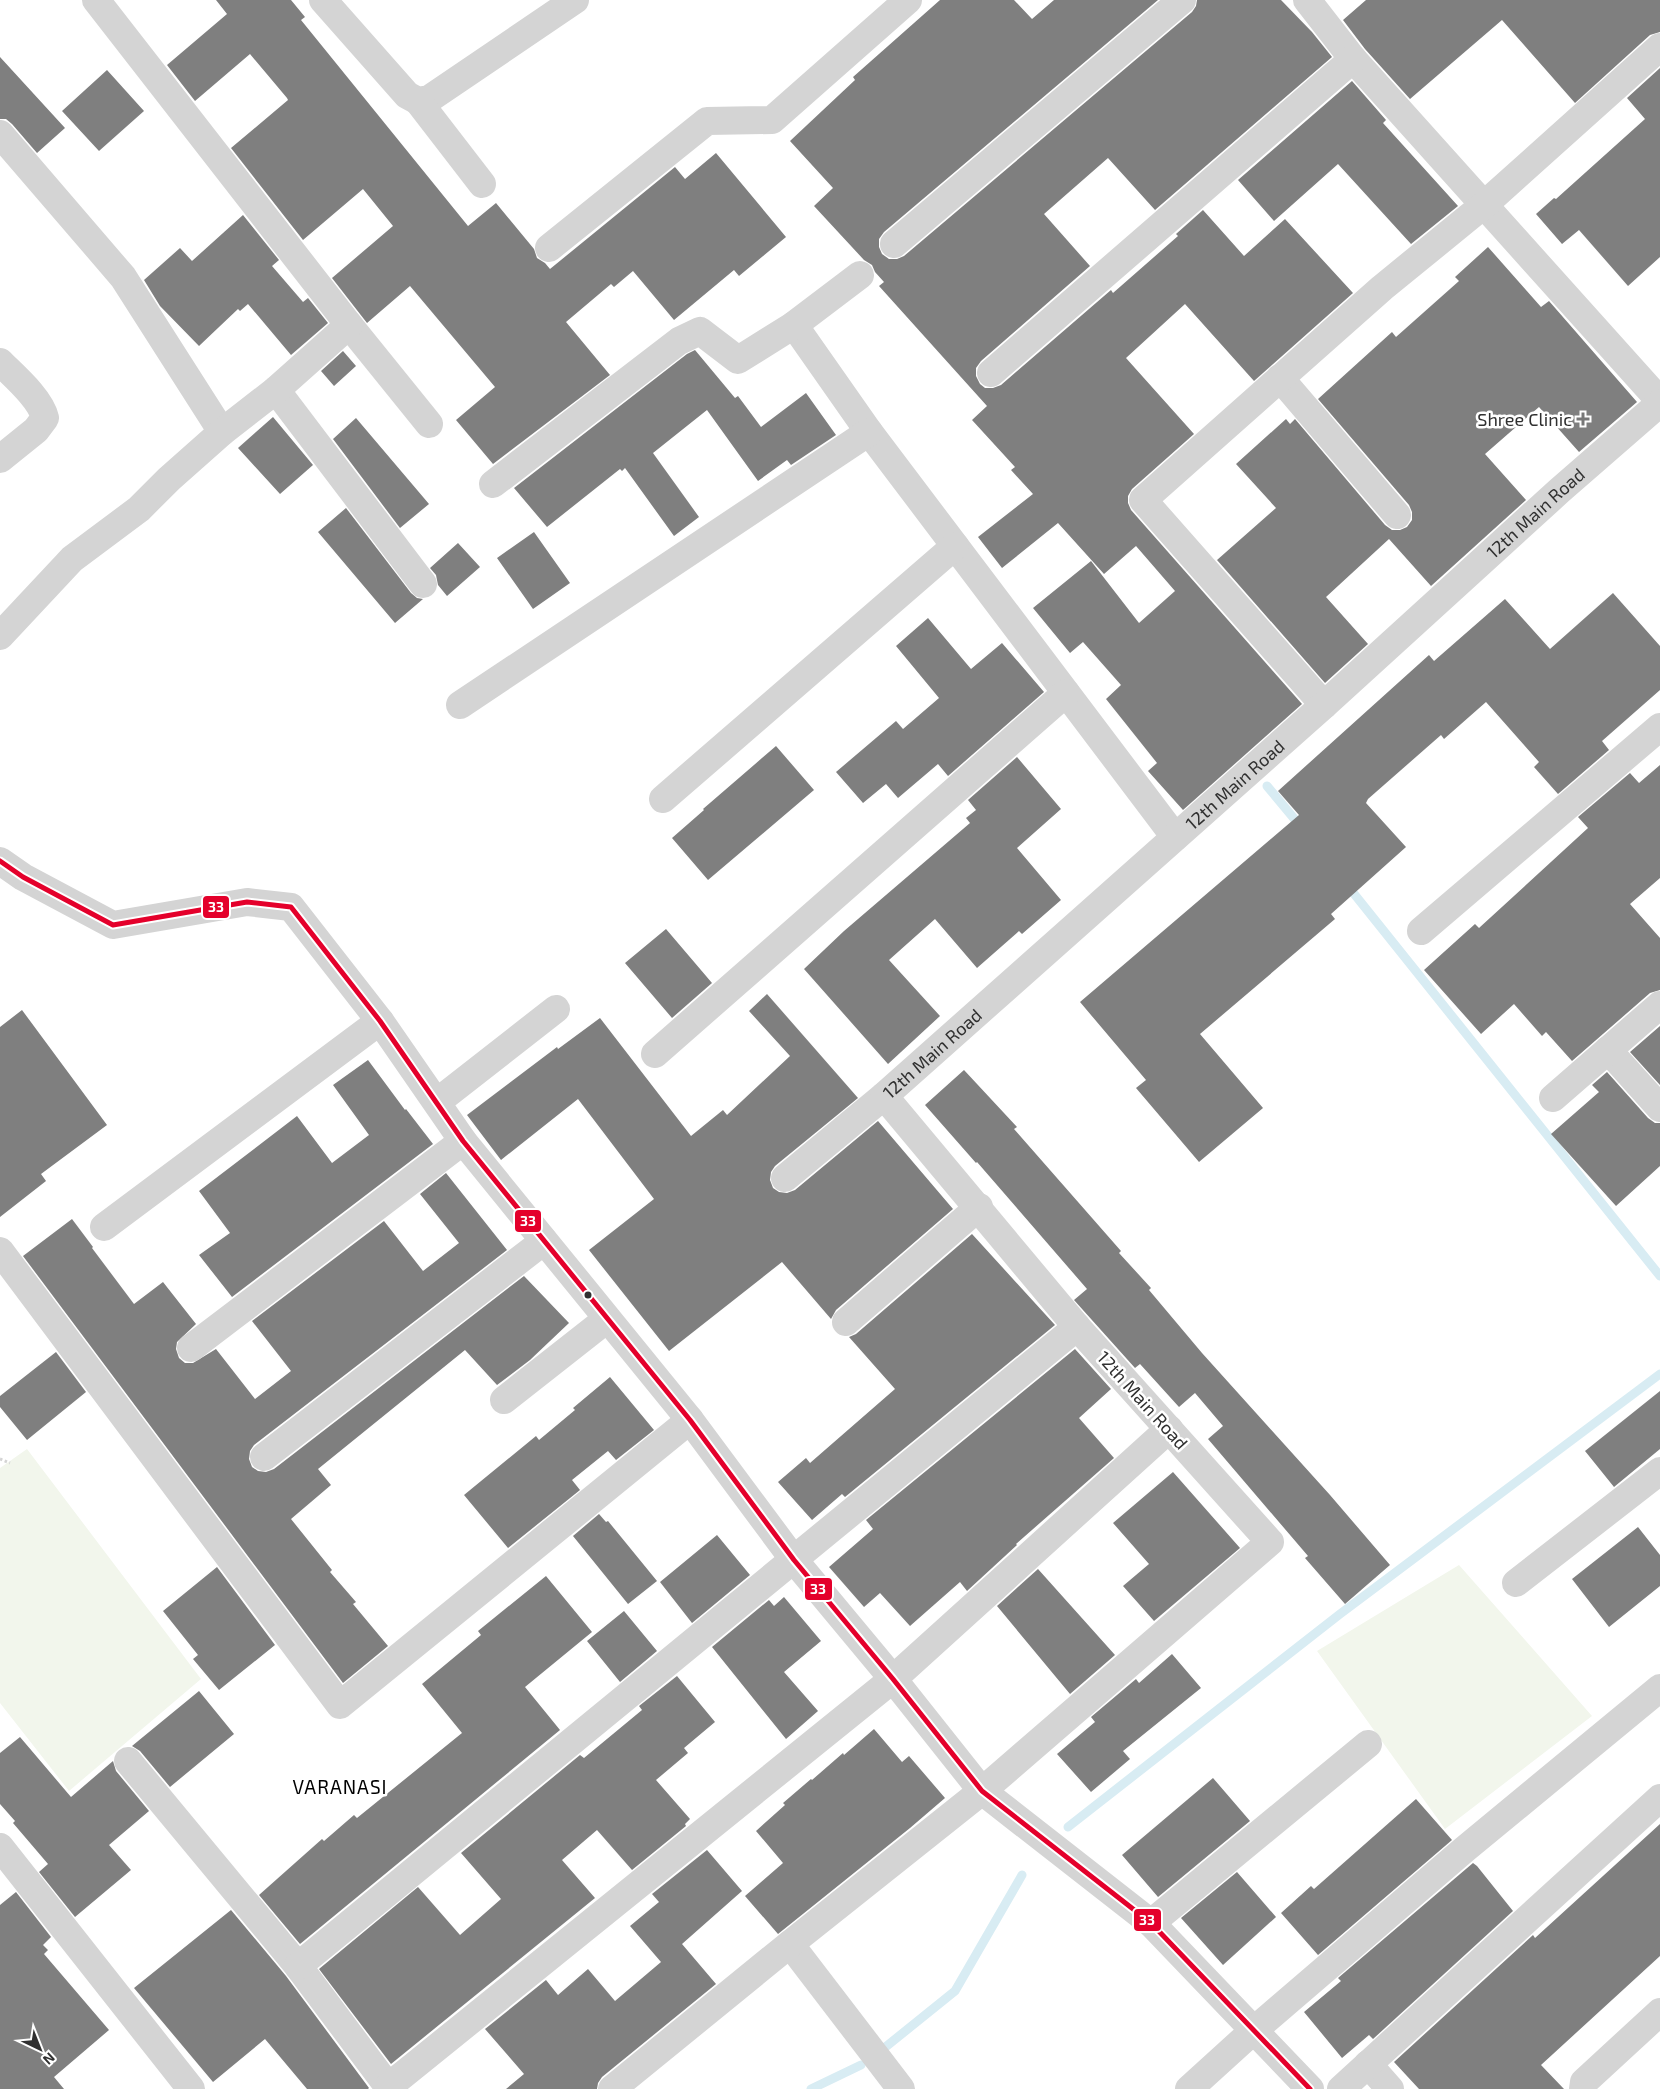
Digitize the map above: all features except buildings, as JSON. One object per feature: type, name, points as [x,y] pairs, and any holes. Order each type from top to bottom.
[{"type":"street","points":[[96,0],[349,325],[429,424]]},
{"type":"street","points":[[323,0],[407,95],[418,101],[482,184]]},
{"type":"street","points":[[418,101],[430,99],[575,0]]},
{"type":"street","points":[[550,248],[707,121],[772,120],[908,0]]},
{"type":"street","points":[[894,244],[1182,0]]},
{"type":"street","points":[[1310,1],[1353,59],[1485,204],[1660,402]]},
{"type":"street","points":[[1324,705],[1143,500],[1382,288],[1485,204],[1660,48]]},
{"type":"street","points":[[991,373],[1353,59]]},
{"type":"street","points":[[0,134],[123,277],[222,432]]},
{"type":"street","points":[[493,484],[679,341],[700,331],[738,360],[794,325],[860,275]]},
{"type":"street","points":[[0,636],[72,559],[139,509],[169,479],[222,432],[276,390],[349,325]]},
{"type":"street","points":[[794,325],[869,432],[1175,838]]},
{"type":"street","points":[[0,362],[43,409],[45,418],[36,430],[0,459]]},
{"type":"street","points":[[1280,378],[1398,515]]},
{"type":"street","points":[[276,390],[423,584]]},
{"type":"street","name":"12th Main Road","points":[[982,1791],[1270,1542],[1077,1327],[979,1207],[884,1096],[1324,705],[1559,491],[1660,402]]},
{"type":"street","points":[[460,705],[869,432]]},
{"type":"street","points":[[663,799],[955,546]]},
{"type":"street","points":[[655,1054],[1066,692]]},
{"type":"street","points":[[1421,932],[1660,727]]},
{"type":"street","points":[[0,860],[23,877],[113,925],[247,902],[291,907],[380,1021],[464,1141],[690,1420],[794,1560],[893,1679],[982,1791],[1151,1923],[1310,2089]]},
{"type":"street","points":[[1553,1098],[1660,1004]]},
{"type":"street","points":[[437,1102],[556,1009]]},
{"type":"street","points":[[104,1227],[380,1021]]},
{"type":"street","points":[[1608,1050],[1660,1108]]},
{"type":"street","points":[[785,1178],[884,1096]]},
{"type":"street","points":[[191,1348],[464,1141]]},
{"type":"street","points":[[846,1322],[979,1207]]},
{"type":"street","points":[[264,1457],[544,1240]]},
{"type":"street","points":[[0,1251],[340,1705],[690,1420]]},
{"type":"street","points":[[504,1400],[607,1319]]},
{"type":"street","points":[[298,1966],[1077,1327]]},
{"type":"street","points":[[128,1760],[243,1902],[298,1966],[389,2088],[893,1679],[1168,1429]]},
{"type":"street","points":[[1516,1583],[1660,1471]]},
{"type":"street","points":[[1189,2089],[1253,2031],[1465,1849],[1660,1688]]},
{"type":"street","points":[[1151,1923],[1368,1744]]},
{"type":"street","points":[[612,2089],[982,1791]]},
{"type":"street","points":[[1341,2089],[1660,1798]]},
{"type":"street","points":[[0,1847],[191,2089]]},
{"type":"street","points":[[790,1944],[901,2089]]},
{"type":"street","points":[[1583,2089],[1584,2082],[1660,2012]]},
{"type":"street","points":[[1368,2064],[1390,2089]]},
{"type":"path","points":[[0,1459],[10,1463]]},
{"type":"shaded area","points":[[27,1449],[201,1679],[69,1791],[0,1703],[0,1468]]},
{"type":"shaded area","points":[[1459,1565],[1592,1716],[1445,1829],[1317,1651]]},
{"type":"waterway","points":[[1267,786],[1302,828]]},
{"type":"waterway","points":[[1347,885],[1660,1276]]},
{"type":"waterway","points":[[1068,1827],[1340,1614],[1660,1374]]},
{"type":"waterway","points":[[883,2049],[955,1991],[1022,1875]]},
{"type":"waterway","points":[[811,2089],[861,2065]]},
{"type":"transit line","name":"33","points":[[0,861],[23,877],[113,925],[247,902],[291,907],[380,1021],[463,1141],[690,1420],[794,1560],[893,1679],[982,1791],[1151,1923],[1310,2089]]},
{"type":"place","name":"Shree Clinic","points":[[1583,419]]},
{"type":"district","name":"VARANASI","points":[[340,1786]]}]
